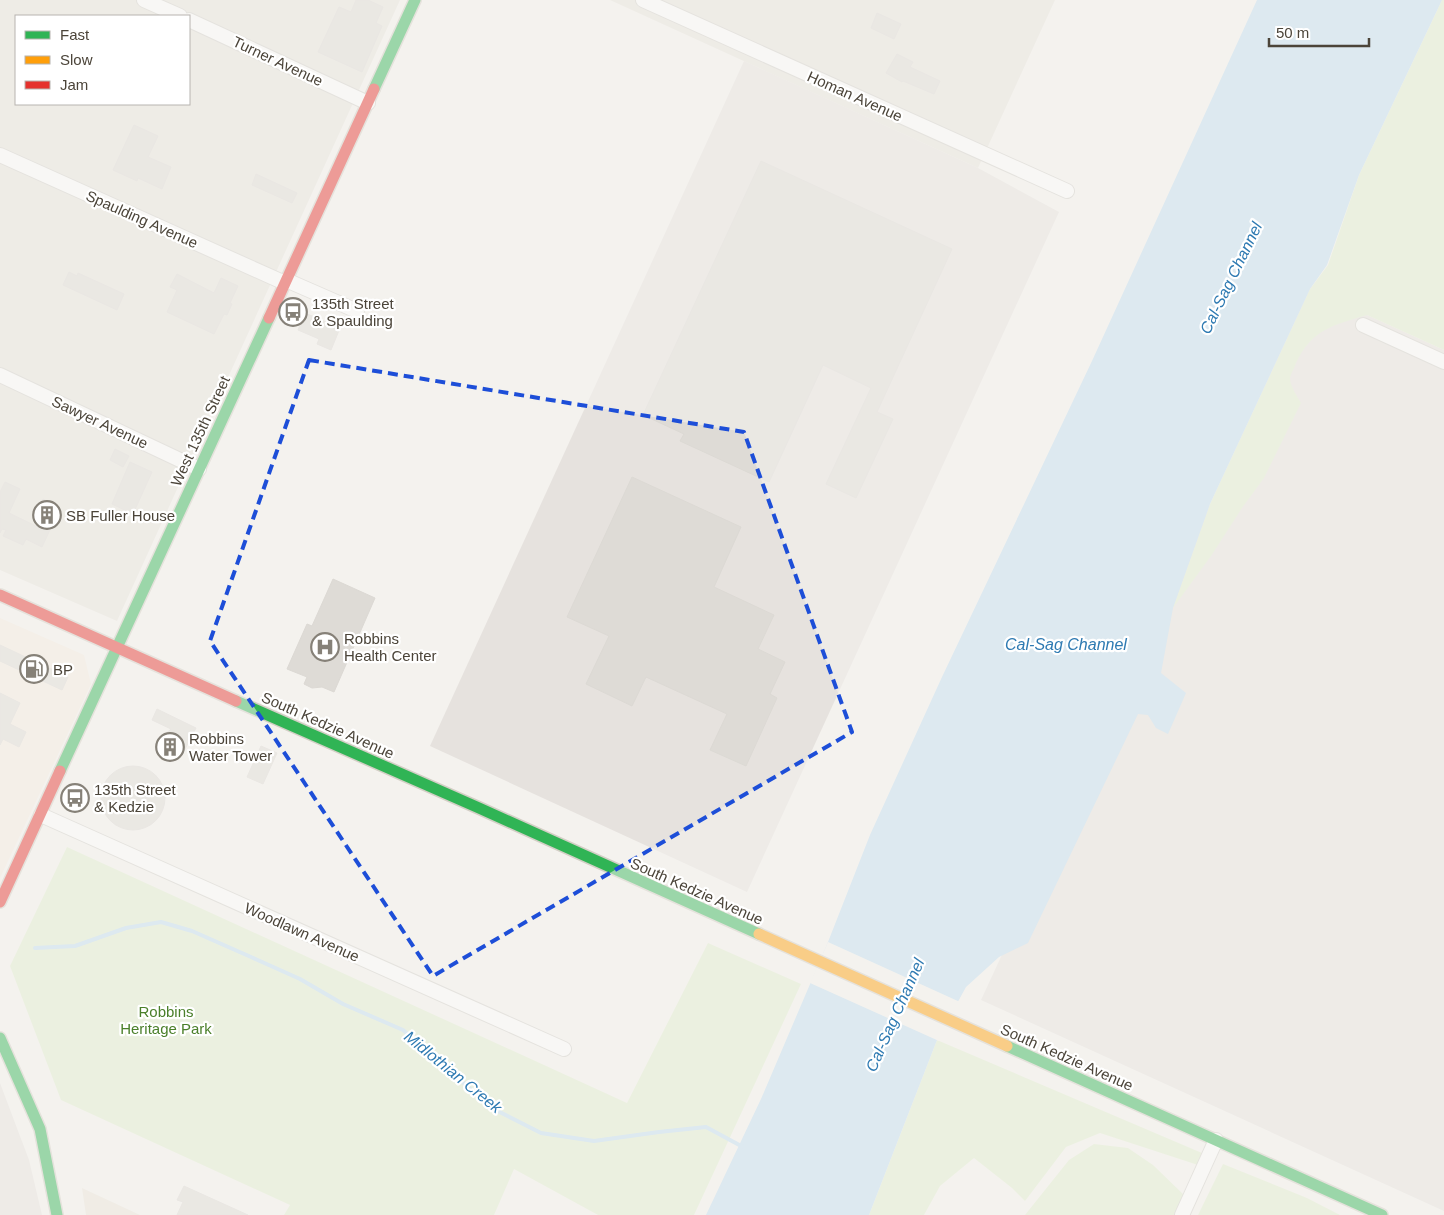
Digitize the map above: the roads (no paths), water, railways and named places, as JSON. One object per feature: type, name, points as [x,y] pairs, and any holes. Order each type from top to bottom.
[{"type":"main road","name":"West 135th Street","points":[[1,900],[415,0]]},
{"type":"main road","name":"South Kedzie Avenue","points":[[0,595],[117,649],[479,808],[1382,1215]]},
{"type":"main road","points":[[1,1042],[40,1129],[56,1215]]},
{"type":"street","points":[[144,0],[178,15]]},
{"type":"street","name":"Homan Avenue","points":[[643,0],[1067,191]]},
{"type":"street","name":"Turner Avenue","points":[[190,20],[368,102]]},
{"type":"street","name":"Spaulding Avenue","points":[[0,155],[286,282],[357,311]]},
{"type":"street","points":[[1363,326],[1444,362]]},
{"type":"street","name":"Sawyer Avenue","points":[[0,375],[200,469]]},
{"type":"street","name":"Woodlawn Avenue","points":[[40,814],[564,1049]]},
{"type":"street","points":[[1182,1215],[1216,1140]]},
{"type":"water","name":"Cal-Sag Channel","points":[[1257,0],[1442,0],[1359,175],[1327,265],[1310,289],[1210,504],[1173,608],[1161,673],[1186,693],[1168,734],[1156,728],[1148,715],[1138,714],[1028,943],[999,957],[966,987],[937,1040],[869,1215],[706,1215],[761,1099],[828,942],[870,835],[942,677],[1092,361]]},
{"type":"waterway","name":"Midlothian Creek","points":[[35,948],[75,946],[126,928],[161,922],[192,931],[251,957],[300,979],[343,1004],[403,1030],[492,1108],[541,1133],[594,1141],[706,1127],[743,1147]]},
{"type":"place","name":"135th Street & Spaulding","points":[[293,312]]},
{"type":"place","name":"SB Fuller House","points":[[47,515]]},
{"type":"place","name":"Robbins Health Center","points":[[325,647]]},
{"type":"place","name":"BP","points":[[34,669]]},
{"type":"place","name":"Robbins Water Tower","points":[[170,747]]},
{"type":"place","name":"135th Street & Kedzie","points":[[75,798]]},
{"type":"park label","name":"Robbins Heritage Park","points":[[166,1020]]}]
